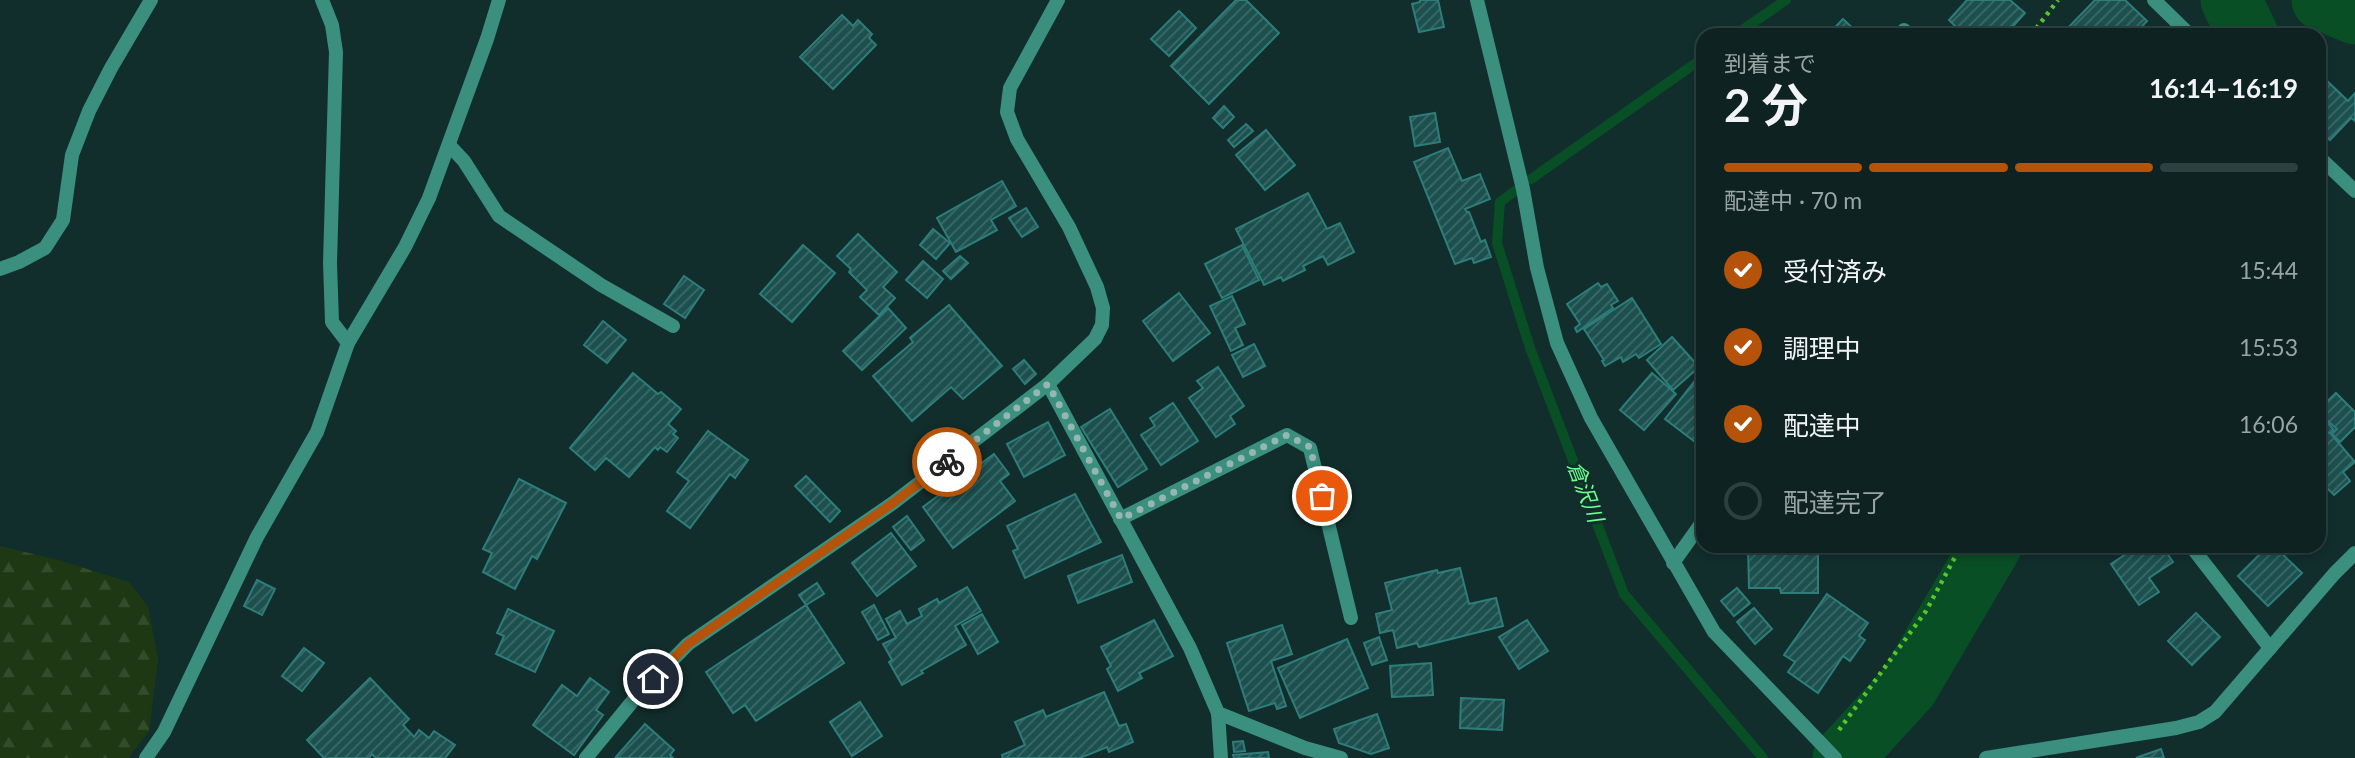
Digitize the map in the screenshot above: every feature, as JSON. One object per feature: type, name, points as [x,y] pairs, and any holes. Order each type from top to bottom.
[{"type":"street","points":[[0,269],[45,248],[63,220],[72,155],[89,110],[151,0]]},
{"type":"street","points":[[322,0],[332,25],[336,52],[330,263],[332,322],[348,343]]},
{"type":"street","points":[[146,758],[164,733],[257,537],[317,432],[348,343],[405,247],[429,198],[499,0]]},
{"type":"street","points":[[586,758],[636,697],[688,644],[893,503],[1048,384],[1095,340],[1102,325],[1103,308],[1097,287],[1069,227],[1017,139],[1007,111],[1010,88],[1058,0]]},
{"type":"street","points":[[1477,0],[1523,189],[1537,268],[1557,343],[1591,418],[1714,632],[1831,753]]},
{"type":"street","points":[[2154,0],[2183,28]]},
{"type":"street","points":[[449,145],[464,161],[499,216],[601,285],[673,326]]},
{"type":"street","points":[[2326,164],[2355,191]]},
{"type":"street","points":[[1048,384],[1190,648],[1218,713],[1221,758]]},
{"type":"street","points":[[1121,519],[1287,435],[1310,447],[1351,618]]},
{"type":"street","points":[[1673,563],[1696,531]]},
{"type":"street","points":[[2196,553],[2270,648]]},
{"type":"street","points":[[1986,758],[2199,723],[2215,712],[2334,574],[2355,554]]},
{"type":"street","points":[[1218,713],[1305,748],[1341,758]]},
{"type":"path","points":[[2036,28],[2058,0]]},
{"type":"path","points":[[1831,753],[1926,611],[1957,553]]},
{"type":"green space","points":[[0,546],[58,560],[129,582],[148,607],[158,659],[149,731],[128,758],[0,758]]},
{"type":"building","points":[[1236,0],[1246,0],[1279,33],[1209,104],[1171,66]]},
{"type":"building","points":[[1420,0],[1438,0],[1444,27],[1419,32],[1412,4]]},
{"type":"building","points":[[1967,0],[2010,0],[2025,13],[2011,28],[1957,28],[1949,20]]},
{"type":"building","points":[[2095,0],[2125,0],[2147,21],[2140,28],[2068,28]]},
{"type":"building","points":[[1179,11],[1196,28],[1169,56],[1151,39]]},
{"type":"building","points":[[842,15],[853,26],[858,20],[872,34],[869,38],[876,45],[833,89],[800,57]]},
{"type":"building","points":[[1843,19],[1853,28],[1835,28]]},
{"type":"building","points":[[2326,80],[2348,101],[2355,93],[2355,121],[2351,118],[2330,140],[2326,136]]},
{"type":"building","points":[[1224,106],[1234,117],[1223,128],[1213,118]]},
{"type":"building","points":[[1435,113],[1440,142],[1415,146],[1410,117]]},
{"type":"building","points":[[1246,124],[1253,131],[1234,147],[1228,140]]},
{"type":"building","points":[[1266,130],[1295,165],[1265,190],[1236,155]]},
{"type":"building","points":[[1448,148],[1462,181],[1480,174],[1490,199],[1465,209],[1469,212],[1481,242],[1485,240],[1491,257],[1474,263],[1472,258],[1455,264],[1414,162]]},
{"type":"building","points":[[1002,181],[1016,206],[991,220],[997,230],[956,252],[937,218]]},
{"type":"building","points":[[1308,193],[1327,229],[1340,223],[1354,252],[1328,265],[1323,256],[1303,266],[1305,270],[1283,281],[1281,277],[1264,285],[1236,229]]},
{"type":"building","points":[[1026,208],[1038,227],[1022,237],[1009,218]]},
{"type":"building","points":[[933,229],[950,243],[936,259],[920,245]]},
{"type":"building","points":[[858,234],[897,272],[883,287],[895,298],[879,315],[860,297],[867,290],[837,256]]},
{"type":"building","points":[[803,245],[835,273],[792,322],[760,294]]},
{"type":"building","points":[[1242,245],[1259,280],[1222,298],[1205,264]]},
{"type":"building","points":[[960,256],[968,263],[951,279],[943,271]]},
{"type":"building","points":[[923,261],[943,279],[927,298],[906,280]]},
{"type":"building","points":[[684,276],[704,290],[685,318],[664,304]]},
{"type":"building","points":[[1598,283],[1601,287],[1607,284],[1618,301],[1611,305],[1613,308],[1577,332],[1575,328],[1580,324],[1567,304]]},
{"type":"building","points":[[1179,293],[1210,333],[1173,361],[1143,321]]},
{"type":"building","points":[[1232,296],[1245,324],[1235,328],[1243,345],[1231,351],[1210,306]]},
{"type":"building","points":[[1632,298],[1661,344],[1639,358],[1636,354],[1623,362],[1621,357],[1605,366],[1584,329]]},
{"type":"building","points":[[949,305],[1002,366],[963,399],[951,387],[912,421],[873,376],[913,342],[910,338]]},
{"type":"building","points":[[888,308],[906,328],[862,370],[843,351]]},
{"type":"building","points":[[603,321],[626,340],[607,363],[584,345]]},
{"type":"building","points":[[1672,337],[1696,364],[1696,370],[1673,390],[1647,360]]},
{"type":"building","points":[[1254,344],[1265,366],[1243,377],[1232,355]]},
{"type":"building","points":[[1024,360],[1036,374],[1025,384],[1013,369]]},
{"type":"building","points":[[1218,367],[1244,406],[1230,416],[1235,424],[1216,437],[1189,398],[1203,388],[1197,381]]},
{"type":"building","points":[[633,373],[681,409],[668,424],[676,431],[673,434],[678,438],[667,452],[655,447],[629,477],[606,458],[595,470],[570,448]]},
{"type":"building","points":[[1652,373],[1676,394],[1644,430],[1620,410]]},
{"type":"building","points":[[1696,379],[1696,443],[1665,419]]},
{"type":"building","points":[[2336,393],[2355,412],[2355,427],[2340,442],[2332,434],[2337,429],[2326,419],[2326,402]]},
{"type":"building","points":[[1173,403],[1198,441],[1161,465],[1141,435],[1155,426],[1150,418]]},
{"type":"building","points":[[1110,409],[1147,469],[1118,487],[1081,427]]},
{"type":"building","points":[[2326,421],[2334,430],[2330,433],[2355,462],[2343,472],[2350,481],[2334,495],[2327,488]]},
{"type":"building","points":[[1048,422],[1065,455],[1024,477],[1007,444]]},
{"type":"building","points":[[708,431],[748,460],[735,478],[730,474],[690,528],[667,511],[689,481],[677,472]]},
{"type":"building","points":[[994,454],[1009,474],[1000,481],[1015,501],[953,548],[923,507]]},
{"type":"building","points":[[806,476],[840,511],[830,522],[795,486]]},
{"type":"building","points":[[519,479],[566,503],[537,559],[532,556],[515,589],[483,572],[492,553],[483,549]]},
{"type":"building","points":[[1075,494],[1101,542],[1025,578],[1013,551],[1018,549],[1007,526]]},
{"type":"building","points":[[907,516],[924,540],[911,550],[893,527]]},
{"type":"building","points":[[891,533],[916,566],[877,596],[852,563]]},
{"type":"building","points":[[1748,553],[1818,553],[1818,593],[1781,593],[1780,588],[1749,588]]},
{"type":"building","points":[[2128,553],[2167,553],[2173,562],[2149,578],[2159,592],[2139,605],[2111,564]]},
{"type":"building","points":[[2261,553],[2281,553],[2302,573],[2268,606],[2238,576]]},
{"type":"building","points":[[1122,555],[1132,582],[1078,603],[1068,576]]},
{"type":"building","points":[[1460,568],[1469,604],[1496,598],[1503,626],[1419,647],[1417,643],[1397,648],[1393,630],[1380,633],[1376,614],[1392,610],[1385,583],[1437,570],[1438,573]]},
{"type":"building","points":[[257,580],[275,589],[262,615],[244,606]]},
{"type":"building","points":[[817,583],[824,594],[806,605],[799,595]]},
{"type":"building","points":[[967,587],[981,611],[955,626],[966,645],[902,685],[889,662],[892,660],[883,644],[896,638],[886,619],[900,611],[907,624],[922,616],[919,609],[937,599],[939,603]]},
{"type":"building","points":[[1737,588],[1750,603],[1734,616],[1721,601]]},
{"type":"building","points":[[1827,594],[1868,623],[1859,636],[1865,640],[1850,661],[1843,656],[1818,693],[1788,672],[1795,662],[1784,655]]},
{"type":"building","points":[[806,605],[844,663],[756,721],[745,705],[733,713],[706,672]]},
{"type":"building","points":[[874,605],[889,634],[878,640],[862,612]]},
{"type":"building","points":[[1754,608],[1772,629],[1755,644],[1737,622]]},
{"type":"building","points":[[508,609],[554,631],[535,672],[496,654],[504,636],[497,633]]},
{"type":"building","points":[[2196,613],[2220,637],[2192,665],[2168,641]]},
{"type":"building","points":[[982,614],[998,642],[978,654],[962,625]]},
{"type":"building","points":[[1154,620],[1173,656],[1139,673],[1142,678],[1118,691],[1107,669],[1111,666],[1101,647]]},
{"type":"building","points":[[1527,620],[1548,651],[1519,669],[1499,637]]},
{"type":"building","points":[[1282,625],[1292,654],[1271,661],[1286,706],[1277,709],[1275,703],[1249,711],[1227,643]]},
{"type":"building","points":[[1379,637],[1387,660],[1372,665],[1364,643]]},
{"type":"building","points":[[1347,639],[1368,688],[1300,718],[1278,668]]},
{"type":"building","points":[[304,648],[324,663],[302,691],[282,676]]},
{"type":"building","points":[[1431,663],[1433,695],[1392,697],[1390,666]]},
{"type":"building","points":[[370,678],[409,719],[403,725],[414,737],[419,730],[429,738],[434,731],[455,745],[445,758],[376,758],[372,754],[369,758],[324,758],[307,740]]},
{"type":"building","points":[[590,678],[609,692],[596,710],[603,715],[574,755],[533,725],[562,685],[577,696]]},
{"type":"building","points":[[1104,692],[1119,726],[1126,724],[1133,742],[1109,752],[1107,747],[1080,758],[1003,758],[1002,755],[1025,745],[1015,722],[1043,710],[1046,717]]},
{"type":"building","points":[[1461,698],[1504,700],[1502,730],[1460,728]]},
{"type":"building","points":[[860,702],[882,736],[852,756],[830,722]]},
{"type":"building","points":[[1377,714],[1389,748],[1371,754],[1339,743],[1334,729]]},
{"type":"building","points":[[645,724],[674,750],[670,755],[673,758],[615,758]]},
{"type":"building","points":[[1243,741],[1245,751],[1234,752],[1233,742]]},
{"type":"building","points":[[2161,749],[2164,758],[2136,758],[2141,756]]},
{"type":"building","points":[[1268,752],[1269,758],[1234,758],[1233,755]]},
{"type":"waterway","name":"倉沢川","points":[[1745,28],[1786,0]]},
{"type":"waterway","name":"倉沢川","points":[[2231,0],[2245,28]]},
{"type":"waterway","points":[[2322,0],[2355,14]]},
{"type":"waterway","name":"倉沢川","points":[[1531,179],[1696,63]]},
{"type":"waterway","name":"倉沢川","points":[[1515,191],[1500,202],[1497,243],[1530,348],[1624,594],[1763,758]]},
{"type":"waterway","name":"倉沢川","points":[[1843,758],[1908,687],[1987,553]]},
{"type":"way so far","points":[[947,462],[1048,384],[1121,519],[1287,435],[1310,447],[1322,496]]},
{"type":"route","points":[[653,679],[688,644],[893,503],[947,462]]}]
